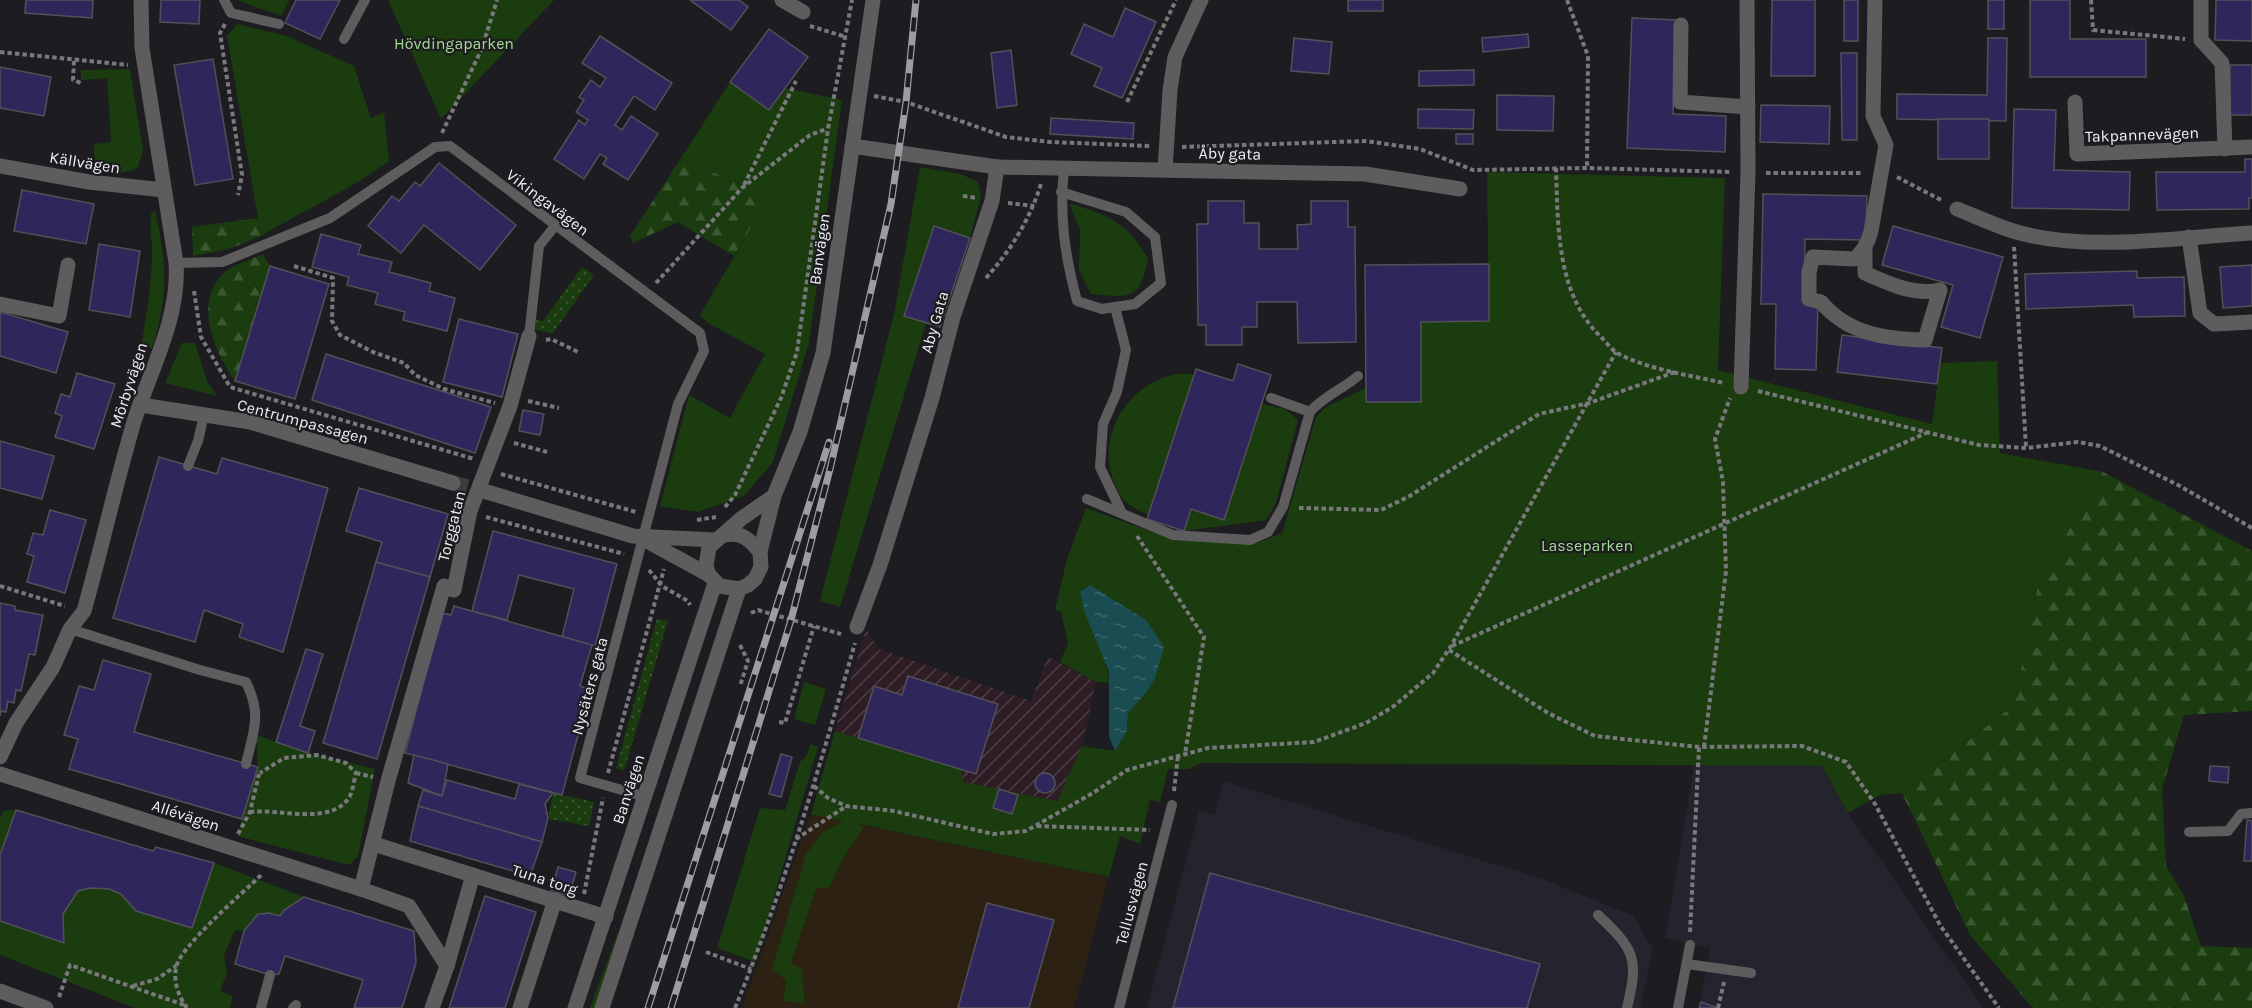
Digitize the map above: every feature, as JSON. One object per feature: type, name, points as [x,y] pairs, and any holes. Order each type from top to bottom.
[{"type":"street","name":"Mörbyvägen","points":[[0,757],[16,723],[53,667],[70,630],[84,611],[134,423],[173,309],[177,280],[183,263],[164,190],[142,48],[141,0]]},
{"type":"street","points":[[782,0],[803,12]]},
{"type":"street","name":"Banvägen","points":[[602,1008],[739,589],[755,579],[761,567],[760,552],[774,496],[800,432],[823,353],[873,0]]},
{"type":"street","points":[[1165,170],[1170,90],[1175,57],[1201,0]]},
{"type":"street","points":[[1738,386],[1748,107],[1748,0]]},
{"type":"street","points":[[1865,248],[1855,259],[1813,257],[1809,272],[1809,299],[1821,302],[1833,316],[1871,335],[1925,340],[1940,290],[1929,293],[1893,285],[1865,273],[1865,248],[1871,231],[1886,145],[1873,116],[1875,0]]},
{"type":"street","points":[[2201,0],[2201,40],[2222,63],[2225,150]]},
{"type":"street","points":[[1681,25],[1680,102],[1748,107]]},
{"type":"street","name":"Takpannevägen","points":[[2075,102],[2077,154],[2225,150],[2252,147]]},
{"type":"street","points":[[852,146],[998,167]]},
{"type":"street","name":"Källvägen","points":[[0,166],[89,182],[164,190]]},
{"type":"street","name":"Åby gata","points":[[998,167],[1365,174],[1460,189]]},
{"type":"street","name":"Aby Gata","points":[[856,633],[880,565],[932,398],[948,333],[992,201],[998,167]]},
{"type":"street","points":[[1957,209],[2013,231],[2051,239],[2111,242],[2252,233]]},
{"type":"street","points":[[2189,237],[2200,313],[2214,324],[2252,322]]},
{"type":"street","points":[[0,304],[59,316],[68,264]]},
{"type":"street","name":"Torggatan","points":[[374,844],[388,780],[444,586],[454,590],[470,511],[499,439],[529,339]]},
{"type":"street","name":"Centrumpassagen","points":[[141,405],[250,422],[453,483]]},
{"type":"street","points":[[487,492],[643,539],[729,589],[739,589]]},
{"type":"street","name":"Banvägen","points":[[575,1008],[700,623],[712,579],[706,566],[709,547],[742,518],[774,496]]},
{"type":"street","points":[[643,539],[720,538],[734,533],[748,538],[760,552]]},
{"type":"street","name":"Allévägen","points":[[0,774],[362,889]]},
{"type":"street","points":[[374,844],[362,889],[409,906],[447,966]]},
{"type":"street","name":"Tuna torg","points":[[374,844],[606,917]]},
{"type":"street","points":[[432,1008],[447,966],[473,875]]},
{"type":"street","points":[[520,1008],[555,900]]},
{"type":"street","points":[[0,991],[46,1008]]},
{"type":"lane","points":[[224,0],[231,13],[279,24]]},
{"type":"lane","points":[[344,39],[365,0]]},
{"type":"lane","name":"Vikingavägen","points":[[435,147],[450,146],[623,278],[648,292],[700,333],[704,351],[678,404],[643,539]]},
{"type":"lane","points":[[183,263],[222,262],[330,218],[435,147]]},
{"type":"lane","points":[[1061,192],[1126,212],[1155,237],[1161,283],[1135,304],[1102,309],[1077,301],[1064,251],[1061,192],[1064,169]]},
{"type":"lane","name":"Torggatan","points":[[529,339],[539,246],[555,226]]},
{"type":"lane","points":[[1115,307],[1126,350],[1117,392],[1102,424],[1100,467],[1122,513]]},
{"type":"lane","points":[[1087,500],[1173,536],[1250,540],[1268,532],[1283,507],[1310,412],[1317,404],[1343,390],[1358,376]]},
{"type":"lane","points":[[1271,398],[1310,412]]},
{"type":"lane","points":[[188,465],[198,441],[204,415]]},
{"type":"lane","name":"Nysäters gata","points":[[643,539],[580,778],[643,796]]},
{"type":"lane","points":[[70,630],[246,682],[256,702],[255,724],[246,764]]},
{"type":"lane","name":"Tellusvägen","points":[[1119,1008],[1172,805]]},
{"type":"lane","points":[[2189,832],[2228,831],[2241,814],[2252,813]]},
{"type":"lane","points":[[1598,915],[1622,938],[1633,957],[1633,982],[1627,1008]]},
{"type":"lane","points":[[1678,1008],[1690,945]]},
{"type":"lane","points":[[1687,964],[1751,973]]},
{"type":"lane","points":[[261,1008],[270,975]]},
{"type":"path","points":[[435,147],[482,48],[497,0]]},
{"type":"path","points":[[694,520],[715,518],[735,495],[781,398],[797,352],[828,129],[852,0]]},
{"type":"path","points":[[1127,102],[1176,0]]},
{"type":"path","points":[[1567,0],[1588,56],[1587,168]]},
{"type":"path","points":[[2091,0],[2094,30],[2201,40]]},
{"type":"path","points":[[803,12],[812,28],[846,37]]},
{"type":"path","points":[[231,13],[220,33],[243,175],[238,195]]},
{"type":"path","points":[[0,52],[134,66]]},
{"type":"path","points":[[74,61],[73,80],[81,83]]},
{"type":"path","points":[[742,188],[796,81]]},
{"type":"path","points":[[859,94],[906,102],[1006,137],[1050,142],[1206,148],[1366,141],[1420,149],[1473,170],[1556,168],[1558,226],[1568,288],[1590,327],[1616,352],[1675,372],[1979,445],[2026,448],[2078,442],[2100,446],[2178,485],[2252,528]]},
{"type":"path","points":[[648,292],[742,188],[810,135],[828,129]]},
{"type":"path","points":[[984,280],[1018,235],[1034,206]]},
{"type":"path","points":[[2013,231],[2026,448]]},
{"type":"path","points":[[183,263],[201,337],[230,387],[471,457],[501,474],[648,515]]},
{"type":"path","points":[[294,266],[333,278],[332,321],[340,335],[373,352],[404,363],[416,375],[444,389],[511,402],[559,408]]},
{"type":"path","points":[[529,339],[551,339],[578,352]]},
{"type":"path","points":[[814,786],[828,798],[846,806],[894,811],[993,834],[1026,831],[1093,794],[1127,770],[1208,748],[1314,742],[1366,723],[1394,706],[1433,673],[1450,648],[1616,352]]},
{"type":"path","points":[[1283,507],[1381,510],[1408,497],[1539,414],[1589,403],[1675,372]]},
{"type":"path","points":[[1690,945],[1702,747],[1726,571],[1723,482],[1715,439],[1738,386]]},
{"type":"path","points":[[1450,648],[1927,432]]},
{"type":"path","points":[[499,439],[547,452]]},
{"type":"path","points":[[470,511],[627,555]]},
{"type":"path","points":[[1122,513],[1204,637],[1185,754]]},
{"type":"path","points":[[581,909],[606,785],[662,586],[668,553]]},
{"type":"path","points":[[0,586],[84,611]]},
{"type":"path","points":[[662,586],[688,601],[700,623]]},
{"type":"path","points":[[735,1008],[751,969],[814,786],[856,633],[813,626],[758,610],[752,611],[748,619]]},
{"type":"path","points":[[779,722],[785,723],[813,626]]},
{"type":"path","points":[[725,632],[742,636],[739,644],[748,661],[740,686]]},
{"type":"path","points":[[1450,648],[1548,713],[1595,736],[1702,747],[1802,746],[1846,762],[1875,804],[1940,925],[1999,1008]]},
{"type":"path","points":[[250,812],[265,810],[316,815],[336,807],[350,797],[357,773],[346,763],[317,755],[284,758],[259,774]]},
{"type":"path","points":[[1172,805],[1178,756]]},
{"type":"path","points":[[796,839],[846,806]]},
{"type":"path","points":[[1035,826],[1165,830]]},
{"type":"path","points":[[132,986],[157,979],[176,966],[189,944],[273,862]]},
{"type":"path","points":[[706,952],[751,969]]},
{"type":"path","points":[[55,1008],[70,965],[186,1006]]},
{"type":"path","points":[[176,966],[176,985],[186,1006]]},
{"type":"path","points":[[1718,1008],[1720,999]]},
{"type":"shaded area","points":[[866,629],[879,649],[1031,701],[1048,657],[1096,682],[1082,746],[1057,801],[962,782],[960,770],[835,731]]},
{"type":"shaded area","points":[[1694,765],[1823,766],[1848,813],[1983,1008],[1699,1008],[1710,948],[1665,938]]},
{"type":"shaded area","points":[[1223,781],[1543,879],[1633,916],[1653,949],[1640,1008],[1147,1008],[1199,811],[1215,815]]},
{"type":"shaded area","points":[[811,814],[1109,877],[1074,1008],[742,1008]]},
{"type":"green space","points":[[237,0],[289,0],[281,16]]},
{"type":"green space","name":"Hövdingaparken","points":[[388,0],[554,0],[441,119]]},
{"type":"green space","points":[[237,24],[287,36],[354,66],[371,118],[384,112],[389,161],[342,191],[261,236],[227,36]]},
{"type":"green space","points":[[130,69],[143,150],[138,167],[130,171],[114,172],[100,166],[94,153],[95,144],[111,142],[107,78],[81,80],[81,70]]},
{"type":"green space","points":[[730,82],[768,110],[785,88],[842,100],[809,343],[773,462],[744,496],[698,512],[651,505],[660,506],[689,395],[730,418],[765,354],[708,323],[700,315],[769,197],[681,158]]},
{"type":"green space","points":[[681,158],[769,197],[734,256],[678,222],[633,243],[630,236]]},
{"type":"green space","points":[[920,167],[961,174],[978,182],[981,196],[970,238],[934,226],[904,315],[926,323],[840,607],[820,601],[894,314]]},
{"type":"green space","name":"Lasseparken","points":[[1487,172],[1725,178],[1718,370],[1932,424],[1940,363],[1997,361],[2000,453],[2103,472],[2039,581],[2014,705],[1902,793],[1880,795],[1848,813],[1822,766],[1201,763],[1189,769],[1168,769],[1160,802],[1150,800],[1140,844],[1120,836],[1109,877],[855,823],[864,827],[842,860],[830,887],[816,889],[791,963],[802,969],[805,1004],[783,1001],[786,980],[772,970],[806,854],[823,832],[843,821],[811,814],[835,731],[961,770],[963,782],[1057,801],[1082,746],[1115,751],[1127,731],[1128,713],[1146,693],[1090,585],[1080,592],[1105,663],[1109,683],[1096,682],[1060,662],[1068,643],[1061,612],[1055,610],[1067,559],[1086,508],[1175,540],[1257,543],[1282,533],[1316,417],[1326,407],[1366,388],[1367,402],[1421,401],[1421,322],[1489,321]]},
{"type":"green space","points":[[1069,203],[1106,216],[1116,222],[1140,246],[1148,259],[1141,282],[1132,293],[1116,296],[1091,294],[1079,270],[1080,230]]},
{"type":"green space","points":[[155,211],[164,263],[164,296],[152,348],[142,347],[142,341],[151,274],[150,219],[151,214]]},
{"type":"green space","points":[[258,218],[261,236],[229,249],[193,256],[192,227]]},
{"type":"green space","points":[[263,254],[270,266],[235,381],[221,357],[210,329],[209,300],[213,287],[226,271]]},
{"type":"green space","points":[[582,267],[594,275],[553,333],[534,330],[536,320],[543,321]]},
{"type":"green space","points":[[182,343],[195,343],[207,381],[217,396],[165,383]]},
{"type":"green space","points":[[1176,374],[1191,374],[1200,378],[1155,519],[1123,499],[1113,480],[1109,460],[1110,441],[1116,423],[1126,406],[1139,392],[1156,381]]},
{"type":"green space","points":[[1262,404],[1285,409],[1298,420],[1276,503],[1266,520],[1184,531],[1191,509],[1224,519]]},
{"type":"green space","points":[[2103,472],[2252,551],[2252,711],[2184,715],[2162,789],[2166,866],[2184,896],[2201,946],[2252,948],[2252,1008],[2033,1008],[1970,935],[1902,793],[2014,705],[2039,581]]},
{"type":"green space","points":[[657,619],[668,621],[624,771],[616,768]]},
{"type":"green space","points":[[804,682],[826,689],[815,725],[794,719]]},
{"type":"green space","points":[[256,735],[308,753],[375,769],[358,856],[349,865],[237,836],[258,767]]},
{"type":"green space","points":[[810,744],[818,747],[755,962],[717,948],[760,808],[785,810],[800,762],[807,755]]},
{"type":"green space","points":[[553,793],[594,802],[589,826],[548,819]]},
{"type":"green space","points":[[16,810],[0,855],[0,819],[3,811]]},
{"type":"green space","points":[[214,863],[304,897],[284,910],[280,916],[269,913],[258,914],[244,931],[235,930],[224,955],[227,973],[220,991],[233,996],[230,1008],[135,1008],[0,955],[0,921],[64,943],[63,914],[78,891],[90,888],[109,889],[121,894],[137,911],[192,928]]},
{"type":"green space","points":[[618,932],[621,935],[596,1008],[590,1008]]},
{"type":"water","points":[[1090,585],[1146,620],[1164,647],[1155,678],[1146,693],[1128,713],[1127,731],[1115,751],[1109,737],[1109,672],[1085,613],[1080,592]]},
{"type":"building","points":[[26,0],[93,0],[92,18],[25,13]]},
{"type":"building","points":[[161,0],[200,0],[199,24],[160,22]]},
{"type":"building","points":[[296,0],[340,0],[320,39],[285,23]]},
{"type":"building","points":[[690,0],[739,0],[748,7],[731,30]]},
{"type":"building","points":[[1348,0],[1383,0],[1383,11],[1348,11]]},
{"type":"building","points":[[1772,0],[1815,0],[1815,76],[1771,76]]},
{"type":"building","points":[[1844,0],[1858,0],[1858,41],[1844,41]]},
{"type":"building","points":[[1988,0],[2004,0],[2004,29],[1988,29]]},
{"type":"building","points":[[2030,0],[2070,0],[2070,39],[2146,39],[2146,77],[2030,77]]},
{"type":"building","points":[[2216,0],[2252,0],[2252,41],[2215,40]]},
{"type":"building","points":[[1125,8],[1156,22],[1122,98],[1094,86],[1102,68],[1071,54],[1084,24],[1113,37]]},
{"type":"building","points":[[1632,18],[1677,20],[1673,114],[1726,116],[1725,152],[1627,148]]},
{"type":"building","points":[[769,29],[808,57],[769,110],[730,82]]},
{"type":"building","points":[[1528,34],[1529,47],[1483,52],[1482,38]]},
{"type":"building","points":[[600,36],[672,83],[655,110],[634,96],[615,125],[622,130],[631,116],[658,134],[628,180],[603,164],[607,158],[600,154],[584,179],[554,159],[579,120],[585,125],[588,120],[576,112],[584,100],[579,97],[591,80],[600,87],[606,78],[582,63]]},
{"type":"building","points":[[1294,38],[1332,42],[1329,74],[1291,71]]},
{"type":"building","points":[[1988,38],[2007,38],[2006,121],[1897,119],[1897,94],[1987,95]]},
{"type":"building","points":[[1011,50],[1017,105],[997,108],[991,53]]},
{"type":"building","points":[[1841,53],[1857,53],[1857,140],[1842,140]]},
{"type":"building","points":[[213,59],[233,179],[195,185],[174,65]]},
{"type":"building","points":[[2230,65],[2252,65],[2252,115],[2230,115]]},
{"type":"building","points":[[0,67],[51,77],[44,116],[0,108]]},
{"type":"building","points":[[1474,70],[1474,85],[1419,86],[1419,71]]},
{"type":"building","points":[[1497,95],[1554,96],[1553,131],[1497,130]]},
{"type":"building","points":[[1761,105],[1830,106],[1829,144],[1760,142]]},
{"type":"building","points":[[1418,109],[1474,110],[1473,129],[1418,128]]},
{"type":"building","points":[[2014,109],[2056,110],[2054,170],[2130,172],[2129,210],[2012,208]]},
{"type":"building","points":[[1051,118],[1134,123],[1133,139],[1050,134]]},
{"type":"building","points":[[1938,119],[1989,119],[1989,159],[1938,159]]},
{"type":"building","points":[[1456,134],[1473,134],[1473,144],[1456,144]]},
{"type":"building","points":[[2245,159],[2252,159],[2252,198],[2249,198],[2249,209],[2157,210],[2156,172],[2245,172]]},
{"type":"building","points":[[439,163],[516,225],[480,270],[424,225],[401,253],[368,226],[392,196],[399,201],[415,182],[420,186]]},
{"type":"building","points":[[22,190],[94,204],[86,244],[14,231]]},
{"type":"building","points":[[1763,194],[1867,196],[1866,240],[1805,239],[1804,302],[1818,303],[1816,370],[1775,369],[1776,304],[1761,304]]},
{"type":"building","points":[[1208,201],[1244,201],[1244,223],[1259,223],[1259,249],[1298,249],[1297,225],[1311,224],[1311,201],[1348,201],[1348,227],[1355,227],[1356,342],[1298,343],[1297,302],[1257,302],[1257,327],[1242,327],[1242,345],[1206,345],[1206,325],[1198,325],[1197,224],[1208,224]]},
{"type":"building","points":[[934,226],[970,238],[940,327],[904,316]]},
{"type":"building","points":[[1893,226],[2003,257],[1980,338],[1941,327],[1953,285],[1882,265]]},
{"type":"building","points":[[321,234],[361,245],[358,254],[392,262],[389,272],[431,283],[429,291],[455,298],[447,331],[403,320],[405,312],[375,304],[378,293],[347,285],[349,277],[312,267]]},
{"type":"building","points":[[99,244],[140,251],[130,317],[89,310]]},
{"type":"building","points":[[1489,264],[1489,321],[1421,322],[1421,402],[1366,402],[1365,265]]},
{"type":"building","points":[[2252,265],[2252,306],[2223,308],[2220,267]]},
{"type":"building","points":[[270,266],[329,284],[295,399],[235,381]]},
{"type":"building","points":[[2137,271],[2137,278],[2184,277],[2185,316],[2134,317],[2133,305],[2026,309],[2025,274]]},
{"type":"building","points":[[0,312],[68,332],[56,373],[0,356]]},
{"type":"building","points":[[459,319],[518,334],[502,397],[443,382]]},
{"type":"building","points":[[1842,335],[1942,348],[1937,384],[1837,372]]},
{"type":"building","points":[[326,354],[491,407],[475,453],[312,400]]},
{"type":"building","points":[[1238,364],[1271,375],[1224,520],[1191,509],[1184,531],[1147,519],[1196,369],[1233,381]]},
{"type":"building","points":[[77,373],[115,384],[94,449],[55,437],[62,416],[55,413],[61,394],[70,397]]},
{"type":"building","points":[[523,410],[544,414],[540,435],[519,431]]},
{"type":"building","points":[[0,441],[54,456],[42,499],[0,488]]},
{"type":"building","points":[[159,457],[217,474],[222,458],[328,488],[283,652],[239,637],[243,624],[204,610],[195,642],[113,618]]},
{"type":"building","points":[[359,488],[448,514],[430,577],[376,562],[382,542],[346,531]]},
{"type":"building","points":[[50,510],[86,520],[65,593],[27,582],[34,556],[27,554],[33,533],[43,535]]},
{"type":"building","points":[[493,531],[617,564],[595,646],[562,637],[574,589],[519,575],[507,620],[472,611]]},
{"type":"building","points":[[376,562],[430,577],[377,759],[323,743]]},
{"type":"building","points":[[0,603],[15,606],[15,610],[43,615],[35,655],[29,654],[21,691],[16,690],[14,703],[8,701],[6,712],[1,711],[0,716]]},
{"type":"building","points":[[454,606],[592,645],[580,686],[590,690],[562,795],[405,753],[442,613],[451,615]]},
{"type":"building","points":[[306,649],[323,654],[300,726],[315,731],[308,753],[276,742]]},
{"type":"building","points":[[103,660],[151,674],[134,732],[258,767],[242,819],[69,769],[78,739],[64,735],[79,686],[94,690]]},
{"type":"building","points":[[908,676],[998,704],[976,774],[858,738],[874,686],[902,695]]},
{"type":"building","points":[[781,754],[792,757],[781,797],[769,794]]},
{"type":"building","points":[[414,755],[448,764],[442,796],[408,783]]},
{"type":"building","points":[[2210,766],[2229,767],[2228,783],[2209,781]]},
{"type":"building","points":[[1045,773],[1052,776],[1055,783],[1052,790],[1045,793],[1038,790],[1035,783],[1038,776]]},
{"type":"building","points":[[447,780],[515,799],[519,784],[553,793],[545,804],[548,818],[542,842],[418,806],[423,790],[442,796]]},
{"type":"building","points":[[999,789],[1018,795],[1012,814],[993,808]]},
{"type":"building","points":[[418,806],[542,842],[530,876],[410,841]]},
{"type":"building","points":[[16,810],[153,851],[156,847],[214,863],[192,928],[136,911],[121,894],[109,889],[90,888],[78,891],[63,914],[64,943],[0,921],[0,855]]},
{"type":"building","points":[[2247,820],[2252,821],[2252,861],[2244,861]]},
{"type":"building","points":[[558,867],[576,872],[569,896],[551,891]]},
{"type":"building","points":[[1210,873],[1540,964],[1527,1008],[1173,1008]]},
{"type":"building","points":[[485,896],[536,912],[505,1008],[449,1008]]},
{"type":"building","points":[[304,897],[414,931],[416,963],[402,1008],[354,1008],[363,980],[285,956],[279,974],[270,975],[235,964],[244,931],[258,914],[269,913],[280,916],[284,910]]},
{"type":"building","points":[[987,903],[1054,920],[1029,1008],[958,1008]]},
{"type":"building","points":[[1701,1002],[1718,1008],[1699,1008]]},
{"type":"tunnel","points":[[453,483],[487,492]]},
{"type":"railway","points":[[671,1008],[791,620],[830,469],[891,204],[906,102],[916,0]]},
{"type":"railway","points":[[648,1008],[829,442]]}]
